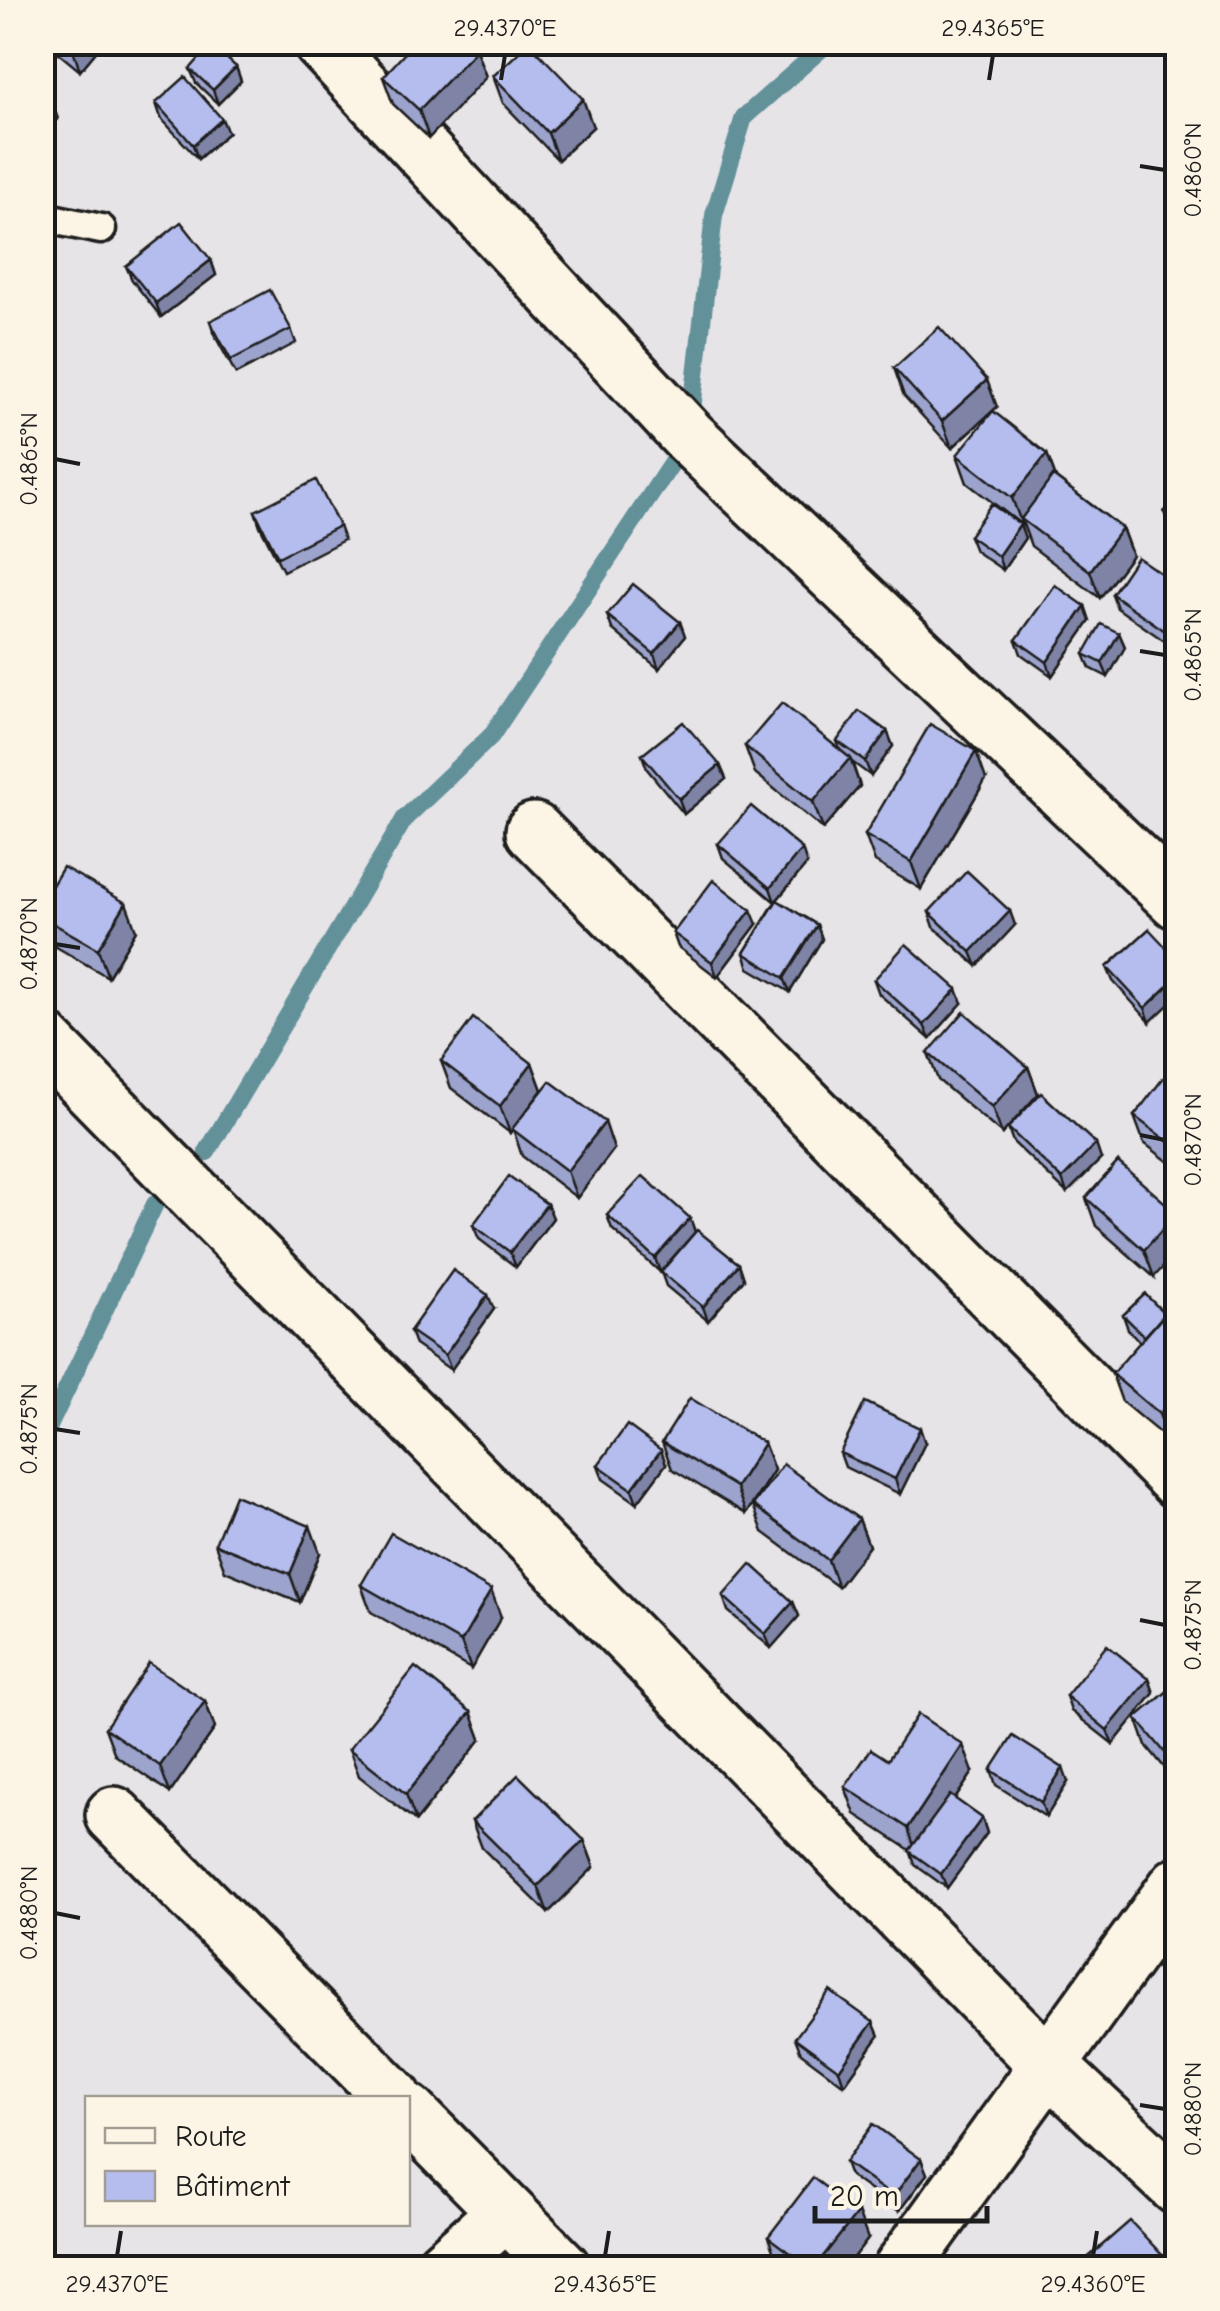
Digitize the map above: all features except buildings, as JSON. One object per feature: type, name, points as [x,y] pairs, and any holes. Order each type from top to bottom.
[{"type":"street","points":[[321,42],[689,438],[1178,901]]},
{"type":"street","points":[[534,831],[1178,1480]]},
{"type":"street","points":[[42,1039],[1048,2065],[1178,2188]]},
{"type":"street","points":[[114,1816],[392,2096]]},
{"type":"street","points":[[902,2268],[1178,1885]]},
{"type":"street","points":[[410,2114],[562,2268]]},
{"type":"street","points":[[444,2268],[506,2212]]},
{"type":"lane","points":[[42,218],[102,229]]},
{"type":"waterway","points":[[207,1152],[405,818],[491,736],[689,437],[714,215],[744,117],[829,42]]},
{"type":"waterway","points":[[42,1441],[155,1204]]}]
